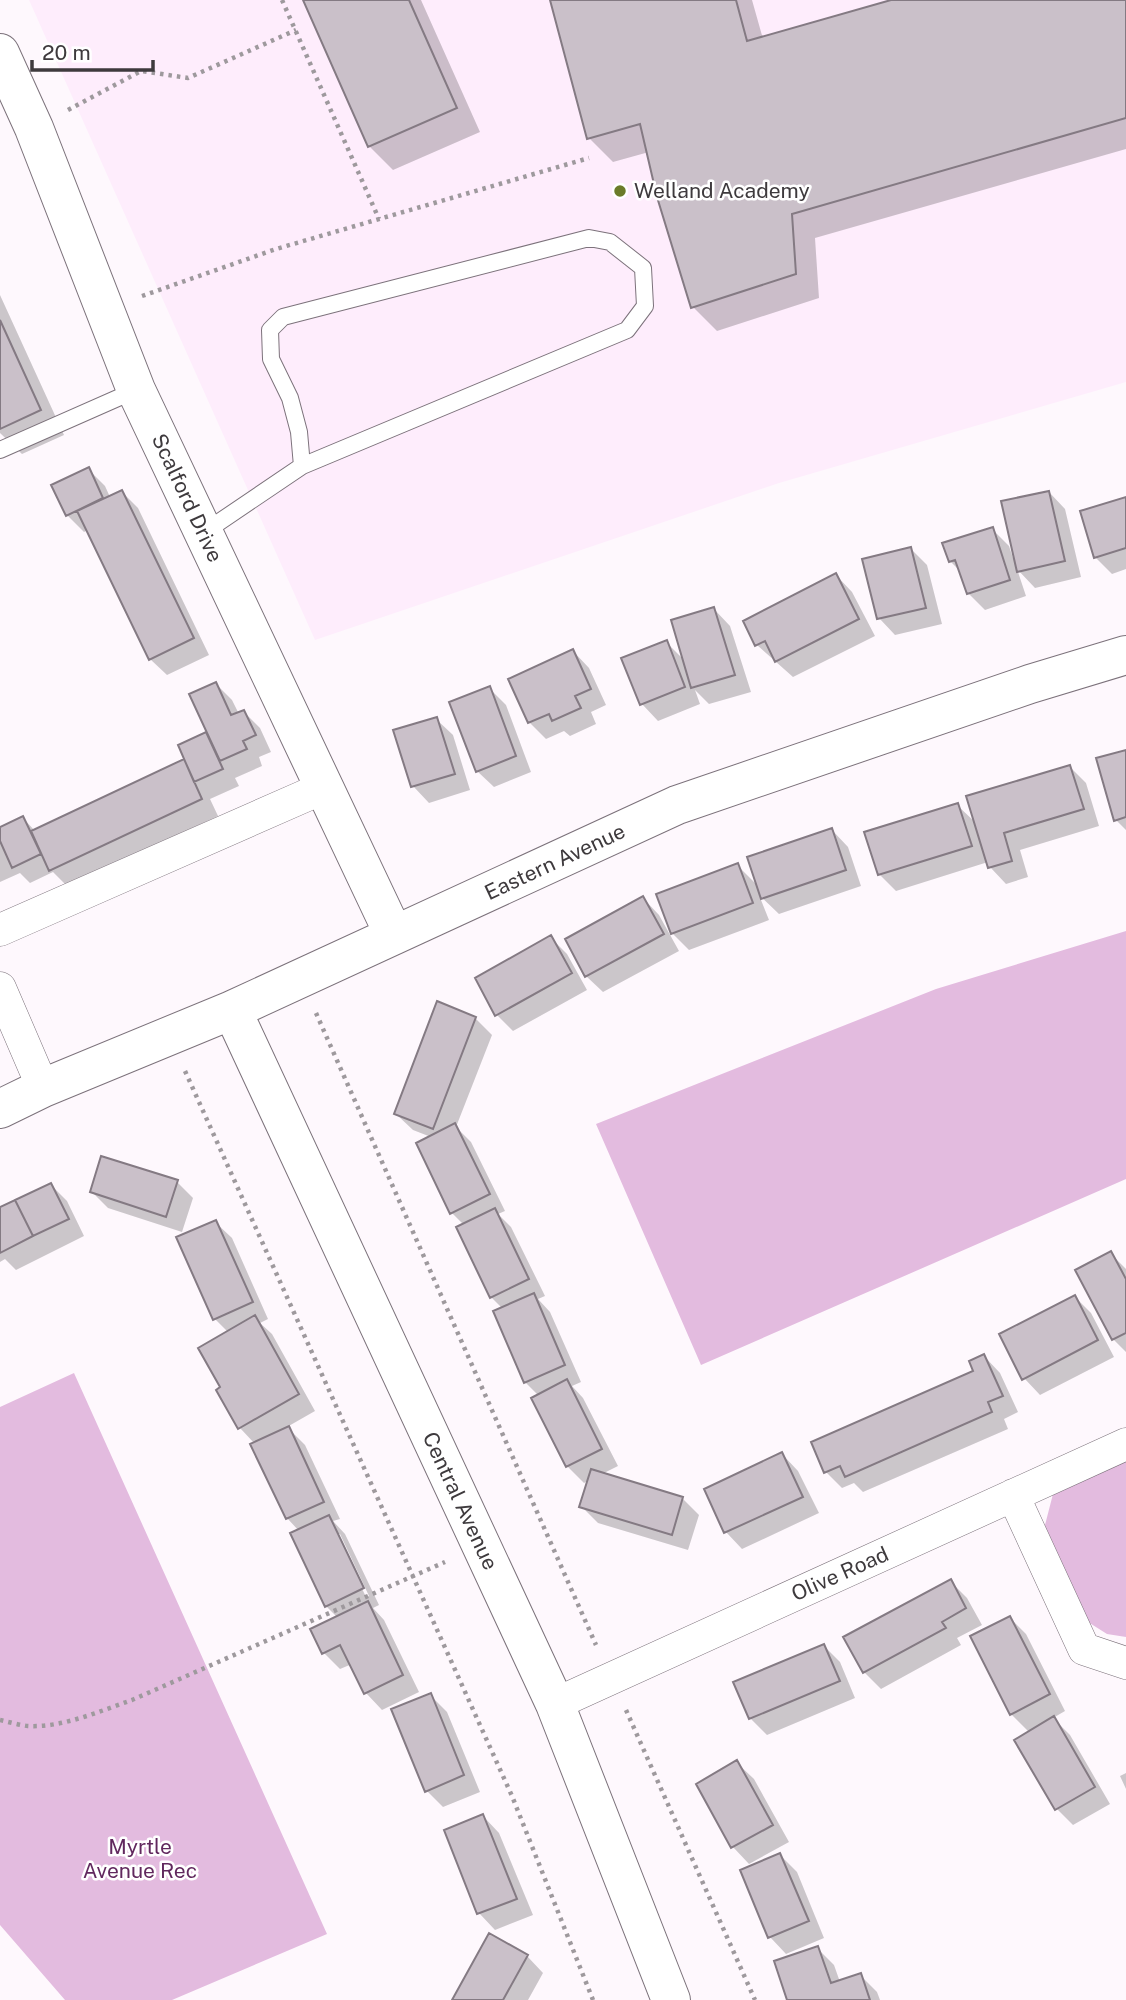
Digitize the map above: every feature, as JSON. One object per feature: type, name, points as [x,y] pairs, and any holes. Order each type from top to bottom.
[{"type":"street","name":"Scalford Drive","points":[[0,53],[34,128],[136,390],[394,935]]},
{"type":"street","name":"Eastern Avenue","points":[[0,1109],[43,1088],[232,1010],[677,806],[1030,684],[1126,655]]},
{"type":"street","points":[[0,930],[323,788]]},
{"type":"street","points":[[0,988],[43,1088]]},
{"type":"street","name":"Central Avenue","points":[[232,1010],[555,1704],[671,2000]]},
{"type":"street","name":"Olive Road","points":[[555,1704],[1126,1444]]},
{"type":"street","points":[[1013,1495],[1084,1649],[1126,1663]]},
{"type":"lane","points":[[203,533],[302,466],[627,330],[645,306],[643,268],[610,242],[589,238],[283,317],[270,330],[271,359],[290,398],[299,432],[302,466]]},
{"type":"lane","points":[[0,450],[136,390]]},
{"type":"path","points":[[282,0],[379,219]]},
{"type":"path","points":[[34,128],[141,71],[188,78],[296,30]]},
{"type":"path","points":[[104,309],[276,249],[589,158]]},
{"type":"path","points":[[300,977],[755,2000]]},
{"type":"path","points":[[169,1035],[512,1796],[593,2000]]},
{"type":"path","points":[[0,1720],[28,1726],[63,1722],[132,1700],[414,1577],[480,1544]]},
{"type":"shaded area","name":"Welland Academy","points":[[29,0],[1126,0],[1126,382],[779,483],[315,640]]},
{"type":"green space","points":[[1126,931],[1126,1179],[701,1365],[596,1124],[936,989]]},
{"type":"green space","name":"Myrtle Avenue Rec","points":[[74,1373],[327,1934],[172,2000],[65,2000],[0,1925],[0,1407]]},
{"type":"green space","points":[[1126,1453],[1126,1637],[1107,1634],[1088,1622],[1049,1549],[1045,1525],[1053,1494]]},
{"type":"building","points":[[303,0],[409,0],[457,108],[368,147]]},
{"type":"building","points":[[550,0],[736,0],[747,41],[891,0],[1126,0],[1126,118],[792,214],[796,274],[691,308],[657,197],[640,124],[587,139]]},
{"type":"building","points":[[0,320],[41,410],[0,429]]},
{"type":"building","points":[[89,467],[103,498],[66,516],[51,485]]},
{"type":"building","points":[[122,490],[194,638],[149,660],[77,511]]},
{"type":"building","points":[[1049,491],[1065,561],[1017,572],[1001,501]]},
{"type":"building","points":[[1126,497],[1126,548],[1094,558],[1080,511]]},
{"type":"building","points":[[993,527],[1010,580],[967,594],[955,560],[949,562],[942,543]]},
{"type":"building","points":[[911,547],[926,608],[877,619],[862,559]]},
{"type":"building","points":[[836,573],[859,619],[775,662],[765,641],[755,646],[743,621]]},
{"type":"building","points":[[714,607],[735,675],[691,688],[671,620]]},
{"type":"building","points":[[667,640],[685,687],[640,705],[621,658]]},
{"type":"building","points":[[573,649],[591,689],[575,696],[581,708],[552,721],[549,714],[528,723],[508,679]]},
{"type":"building","points":[[216,682],[231,715],[244,710],[256,735],[243,741],[247,749],[220,761],[189,694]]},
{"type":"building","points":[[490,686],[516,756],[476,772],[449,702]]},
{"type":"building","points":[[437,717],[455,774],[411,787],[393,730]]},
{"type":"building","points":[[206,732],[223,769],[194,782],[178,745]]},
{"type":"building","points":[[1126,750],[1126,817],[1114,821],[1096,758]]},
{"type":"building","points":[[184,759],[202,799],[49,871],[31,831]]},
{"type":"building","points":[[1070,765],[1084,809],[1004,833],[1012,861],[988,868],[966,796]]},
{"type":"building","points":[[958,803],[972,846],[878,875],[864,832]]},
{"type":"building","points":[[23,816],[41,854],[12,868],[0,841],[0,827]]},
{"type":"building","points":[[832,828],[846,870],[761,899],[747,857]]},
{"type":"building","points":[[738,863],[753,903],[671,934],[656,894]]},
{"type":"building","points":[[643,896],[664,934],[585,977],[565,939]]},
{"type":"building","points":[[551,935],[572,973],[495,1016],[475,978]]},
{"type":"building","points":[[437,1001],[476,1017],[433,1129],[394,1114]]},
{"type":"building","points":[[455,1123],[490,1194],[450,1214],[416,1143]]},
{"type":"building","points":[[101,1156],[178,1180],[166,1217],[90,1192]]},
{"type":"building","points":[[51,1183],[69,1219],[33,1236],[15,1200]]},
{"type":"building","points":[[15,1200],[33,1236],[0,1253],[0,1207]]},
{"type":"building","points":[[495,1208],[529,1279],[490,1298],[456,1227]]},
{"type":"building","points":[[216,1220],[253,1302],[213,1320],[176,1237]]},
{"type":"building","points":[[1111,1251],[1126,1279],[1126,1333],[1112,1340],[1075,1270]]},
{"type":"building","points":[[534,1293],[565,1365],[524,1383],[493,1311]]},
{"type":"building","points":[[1075,1295],[1098,1340],[1022,1380],[999,1334]]},
{"type":"building","points":[[255,1315],[299,1394],[238,1429],[216,1390],[220,1387],[198,1348]]},
{"type":"building","points":[[984,1354],[1003,1396],[988,1402],[992,1412],[845,1477],[840,1466],[824,1473],[811,1442],[973,1371],[969,1361]]},
{"type":"building","points":[[567,1379],[602,1449],[566,1467],[531,1398]]},
{"type":"building","points":[[289,1426],[324,1502],[286,1519],[250,1444]]},
{"type":"building","points":[[782,1452],[803,1497],[724,1533],[704,1489]]},
{"type":"building","points":[[591,1469],[683,1497],[672,1535],[579,1507]]},
{"type":"building","points":[[329,1515],[364,1588],[325,1607],[290,1533]]},
{"type":"building","points":[[951,1579],[966,1608],[942,1622],[946,1628],[863,1673],[843,1637]]},
{"type":"building","points":[[368,1601],[403,1675],[364,1694],[340,1645],[322,1654],[310,1629]]},
{"type":"building","points":[[1010,1616],[1050,1694],[1010,1715],[970,1636]]},
{"type":"building","points":[[824,1644],[840,1681],[749,1719],[733,1682]]},
{"type":"building","points":[[431,1693],[464,1775],[425,1792],[391,1709]]},
{"type":"building","points":[[1054,1716],[1095,1787],[1055,1810],[1014,1740]]},
{"type":"building","points":[[737,1760],[773,1825],[731,1848],[696,1784]]},
{"type":"building","points":[[483,1814],[517,1899],[477,1914],[444,1830]]},
{"type":"building","points":[[780,1853],[809,1921],[768,1938],[740,1870]]},
{"type":"building","points":[[489,1933],[528,1955],[503,2000],[452,2000]]},
{"type":"building","points":[[818,1946],[831,1983],[861,1973],[870,2000],[787,2000],[774,1961]]},
{"type":"place","name":"Welland Academy","points":[[620,191]]}]
